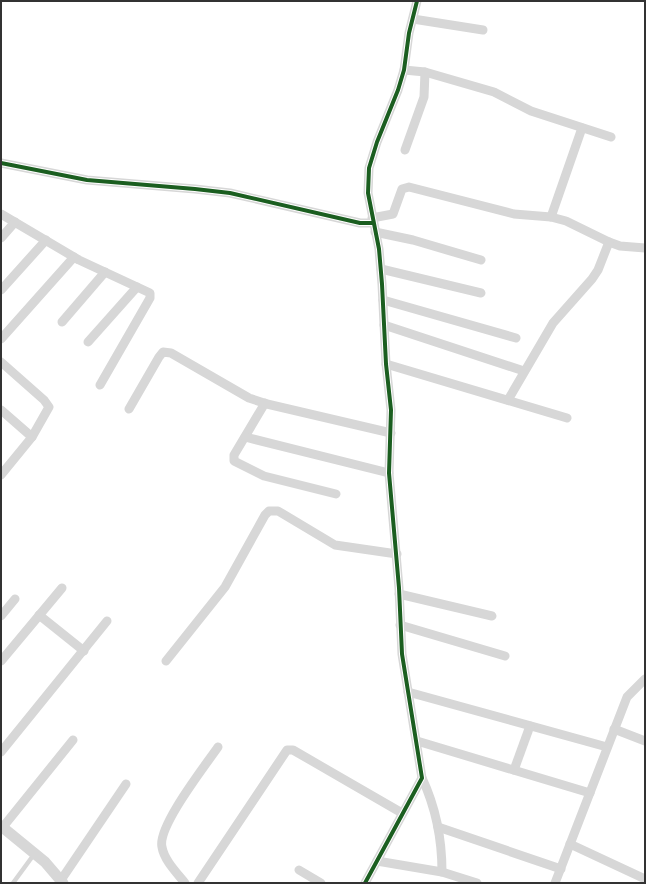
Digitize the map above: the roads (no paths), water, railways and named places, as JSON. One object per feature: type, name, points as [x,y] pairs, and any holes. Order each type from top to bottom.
[{"type":"street","points":[[418,1],[413,19],[404,70],[398,90],[377,142],[369,168],[368,193],[381,269],[386,364],[391,410],[389,473],[397,554],[400,625],[408,692],[422,778],[431,797],[438,827],[442,852],[442,872]]},
{"type":"street","points":[[413,19],[483,30]]},
{"type":"street","points":[[404,70],[425,72],[494,92],[531,111],[611,137]]},
{"type":"street","points":[[405,150],[424,97],[425,72]]},
{"type":"street","points":[[551,217],[582,128]]},
{"type":"street","points":[[1,163],[86,180],[230,193],[360,223],[393,214],[404,187],[514,214],[551,217],[566,220],[620,246],[645,248]]},
{"type":"street","points":[[1,214],[74,257],[148,292],[151,296],[100,385]]},
{"type":"street","points":[[1,238],[15,222]]},
{"type":"street","points":[[375,232],[413,240],[481,260]]},
{"type":"street","points":[[1,290],[46,240]]},
{"type":"street","points":[[508,400],[553,323],[592,279],[602,262],[609,242]]},
{"type":"street","points":[[1,340],[74,257]]},
{"type":"street","points":[[381,269],[481,293]]},
{"type":"street","points":[[62,322],[105,272]]},
{"type":"street","points":[[88,342],[138,287]]},
{"type":"street","points":[[383,300],[516,338]]},
{"type":"street","points":[[384,325],[524,371]]},
{"type":"street","points":[[129,409],[159,357],[163,352],[167,352],[249,398],[391,433]]},
{"type":"street","points":[[1,362],[48,403],[48,411],[32,437],[3,470]]},
{"type":"street","points":[[386,364],[567,418]]},
{"type":"street","points":[[265,403],[234,455],[234,461],[264,476],[336,494]]},
{"type":"street","points":[[1,410],[32,437]]},
{"type":"street","points":[[245,437],[389,473]]},
{"type":"street","points":[[166,661],[225,587],[265,515],[269,511],[278,511],[335,545],[397,554]]},
{"type":"street","points":[[1,660],[62,588]]},
{"type":"street","points":[[399,594],[492,616]]},
{"type":"street","points":[[1,616],[15,599]]},
{"type":"street","points":[[39,615],[84,651]]},
{"type":"street","points":[[1,752],[108,621]]},
{"type":"street","points":[[400,625],[505,656]]},
{"type":"street","points":[[557,883],[570,844],[627,697],[645,679]]},
{"type":"street","points":[[408,692],[607,746]]},
{"type":"street","points":[[514,770],[530,726]]},
{"type":"street","points":[[614,730],[645,741]]},
{"type":"street","points":[[73,740],[2,827],[45,862],[62,882],[126,784]]},
{"type":"street","points":[[417,741],[590,793]]},
{"type":"street","points":[[185,883],[164,855],[160,839],[163,831],[190,788],[218,747]]},
{"type":"street","points":[[198,883],[287,750],[294,750],[402,813]]},
{"type":"street","points":[[365,883],[422,778]]},
{"type":"street","points":[[438,827],[561,869]]},
{"type":"street","points":[[570,844],[645,879]]},
{"type":"street","points":[[377,861],[442,872],[477,883]]},
{"type":"street","points":[[298,870],[321,883]]},
{"type":"lane","points":[[13,883],[34,853]]}]
